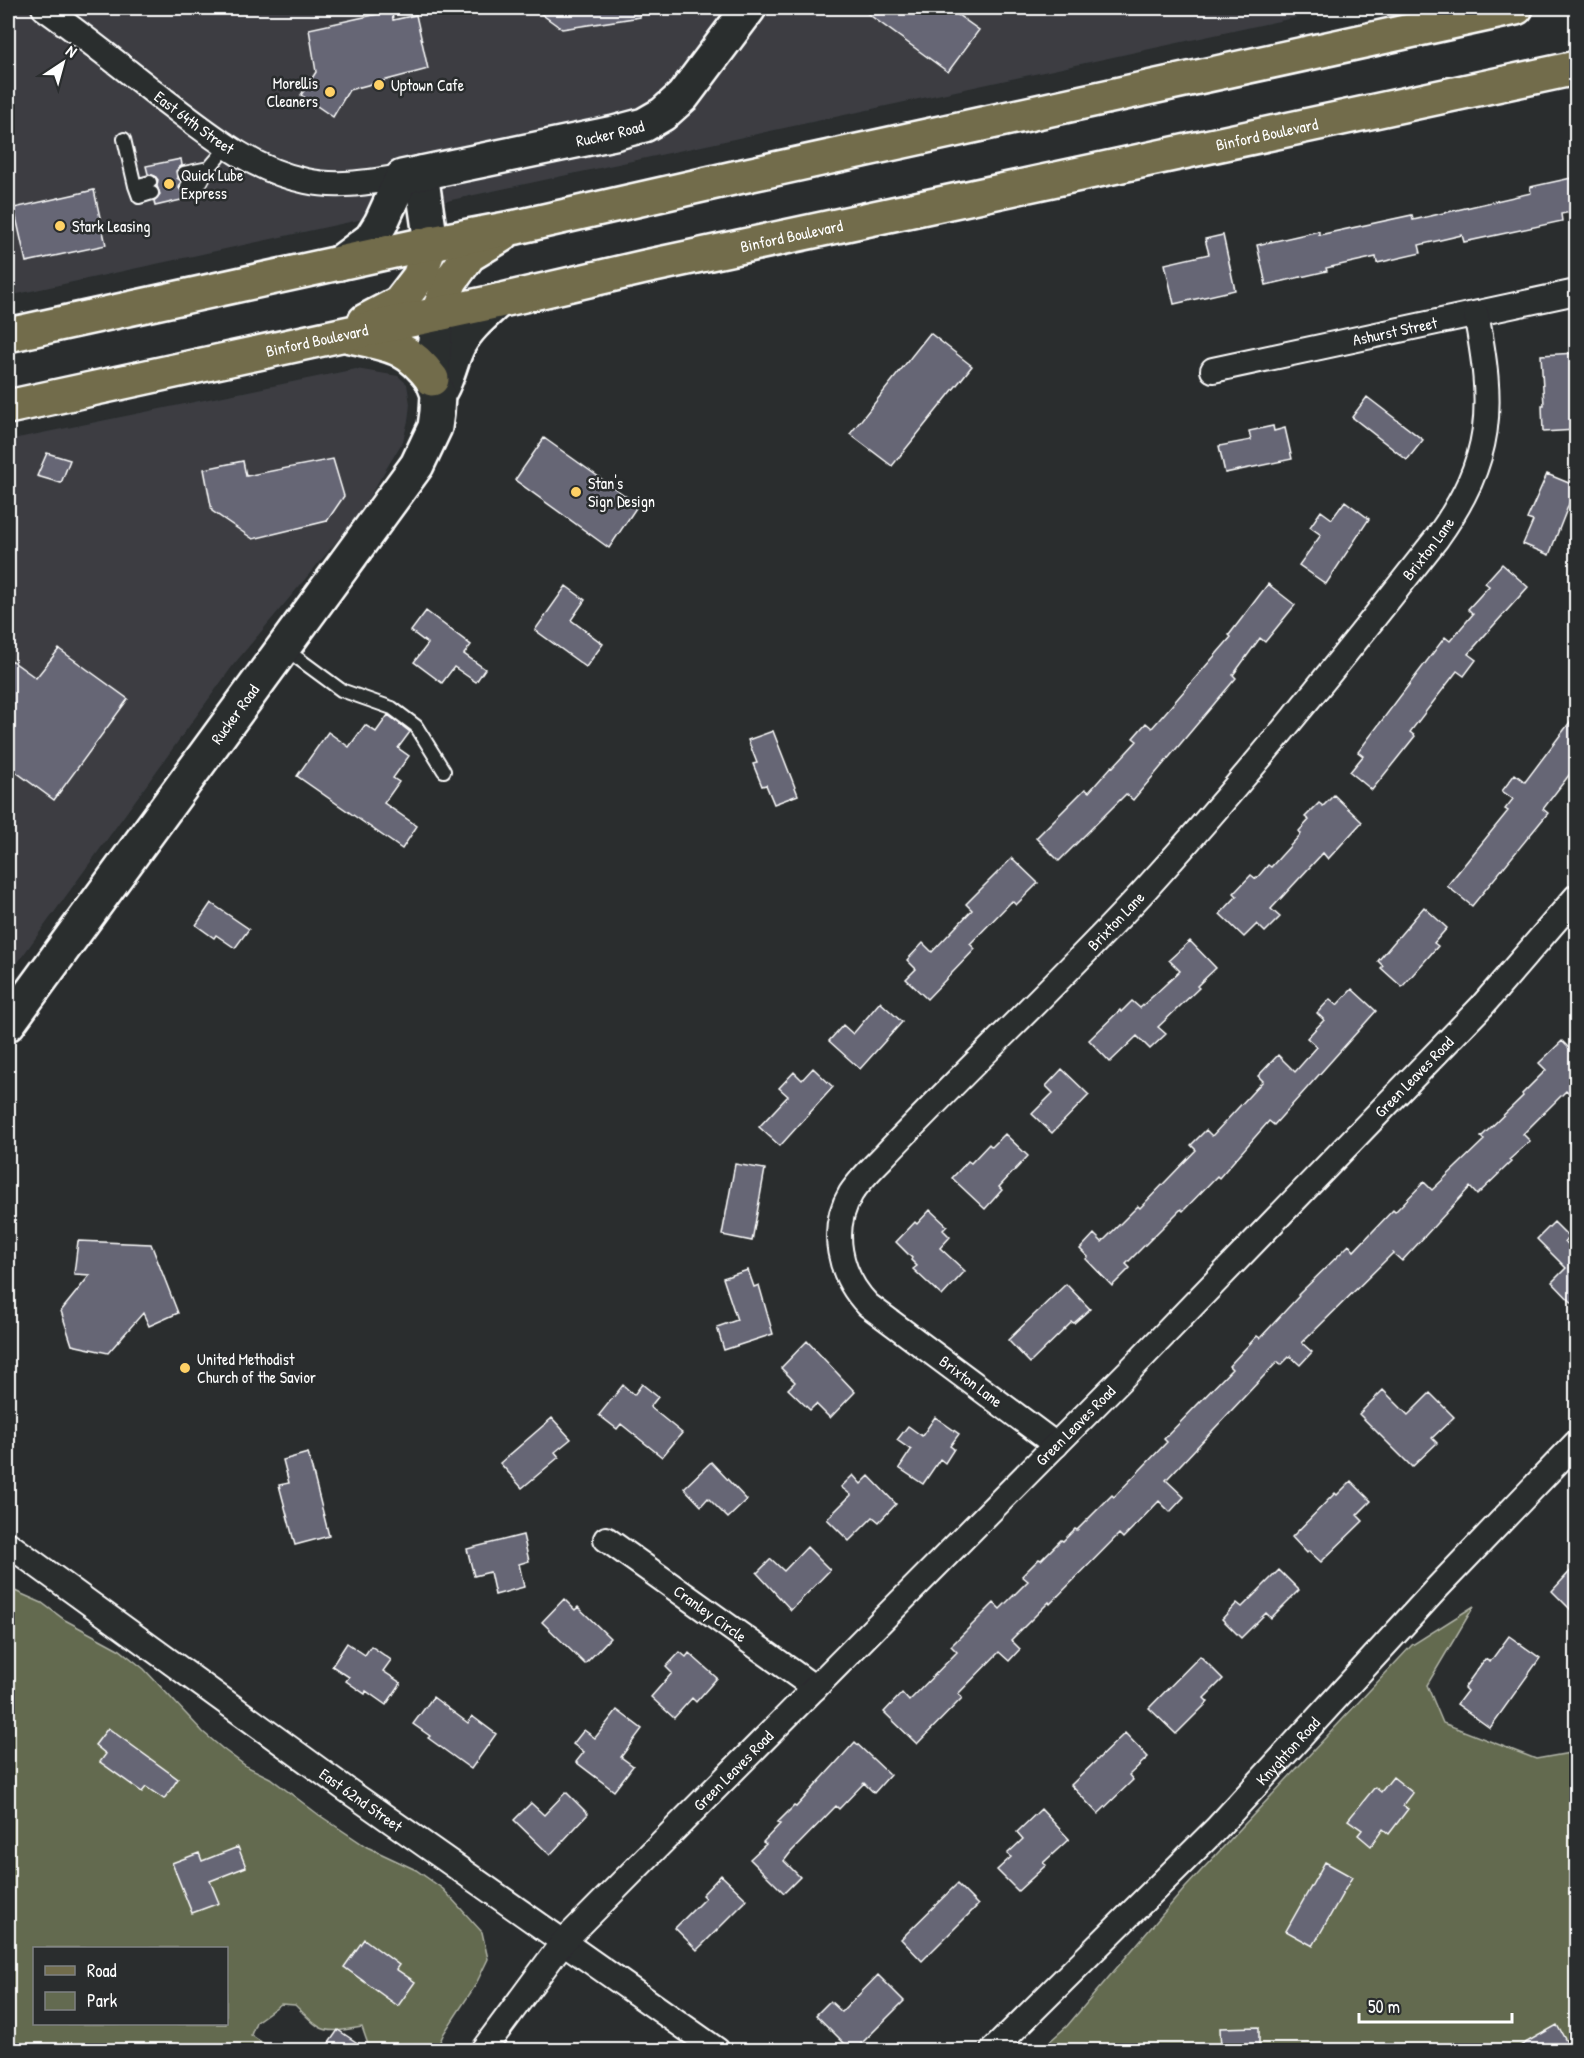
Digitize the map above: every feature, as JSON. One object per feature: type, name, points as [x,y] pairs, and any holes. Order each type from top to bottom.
[{"type":"main road","points":[[8,335],[1516,8]]},
{"type":"main road","name":"Binford Boulevard","points":[[8,406],[498,301],[668,262],[1576,69]]},
{"type":"main road","points":[[437,314],[451,280],[469,255],[517,226]]},
{"type":"main road","points":[[342,334],[399,303],[419,277],[430,243]]},
{"type":"main road","points":[[342,334],[400,349],[412,356],[435,386]]},
{"type":"street","name":"East 64th Street","points":[[44,8],[228,146],[245,158],[270,170],[306,181],[358,183],[411,175]]},
{"type":"street","name":"Rucker Road","points":[[411,175],[644,125],[663,114],[683,96],[749,8]]},
{"type":"street","points":[[411,175],[430,243]]},
{"type":"street","points":[[339,263],[371,239],[411,175]]},
{"type":"street","name":"Ashurst Street","points":[[1214,370],[1576,292]]},
{"type":"street","name":"Rucker Road","points":[[435,386],[446,379],[460,342],[477,321],[498,301]]},
{"type":"street","name":"Rucker Road","points":[[8,1024],[417,465],[435,427],[437,314]]},
{"type":"street","name":"Brixton Lane","points":[[1056,1444],[861,1298],[850,1282],[840,1253],[840,1224],[845,1205],[855,1188],[875,1165],[1086,952],[1229,795],[1324,682],[1442,531],[1472,479],[1482,452],[1488,417],[1488,388],[1476,314]]},
{"type":"street","name":"Green Leaves Road","points":[[483,2050],[563,1942],[1056,1444],[1482,1006],[1576,897]]},
{"type":"street","name":"Knyghton Road","points":[[993,2050],[1217,1828],[1423,1603],[1576,1443]]},
{"type":"street","name":"Cranley Circle","points":[[606,1539],[814,1688]]},
{"type":"street","name":"East 62nd Street","points":[[8,1544],[347,1790],[717,2050]]},
{"type":"lane","points":[[124,139],[135,186],[151,188]]},
{"type":"lane","points":[[187,186],[200,184],[209,168],[228,146]]},
{"type":"lane","points":[[184,173],[209,168]]},
{"type":"lane","points":[[283,647],[341,690],[392,708],[416,726],[444,771]]},
{"type":"shaded area","points":[[8,8],[1339,8],[8,296]]},
{"type":"shaded area","points":[[356,369],[398,376],[407,384],[410,404],[403,441],[357,517],[234,664],[8,976],[8,440]]},
{"type":"green space","points":[[8,1588],[42,1603],[65,1620],[120,1650],[144,1669],[203,1732],[223,1749],[246,1766],[270,1778],[367,1847],[416,1870],[443,1889],[482,1932],[488,1959],[475,1986],[444,2033],[436,2050],[370,2050],[362,2027],[324,2029],[295,2005],[281,2004],[256,2022],[251,2035],[273,2050],[8,2050]]},
{"type":"green space","points":[[1474,1606],[1427,1685],[1443,1723],[1536,1759],[1576,1752],[1576,2050],[1040,2050],[1067,2026],[1185,1888],[1412,1645]]},
{"type":"building","points":[[533,8],[639,8],[640,17],[562,29]]},
{"type":"building","points":[[860,8],[948,8],[979,30],[948,72]]},
{"type":"building","points":[[392,11],[393,20],[416,15],[428,69],[349,90],[333,117],[301,95],[316,72],[309,29]]},
{"type":"building","name":"Quick Lube Express","points":[[181,159],[182,165],[176,171],[177,178],[181,181],[179,188],[183,193],[189,194],[190,198],[155,206],[154,201],[160,194],[157,186],[158,180],[155,176],[148,174],[146,166]]},
{"type":"building","points":[[1576,177],[1576,211],[1561,214],[1562,221],[1464,242],[1462,235],[1419,245],[1421,253],[1377,263],[1376,257],[1266,285],[1257,245],[1319,231],[1319,235],[1412,215],[1413,220],[1531,193],[1530,187]]},
{"type":"building","name":"Stark Leasing","points":[[94,190],[106,245],[26,262],[14,208]]},
{"type":"building","points":[[1223,235],[1235,290],[1174,304],[1165,264],[1209,254],[1205,239]]},
{"type":"building","points":[[930,333],[972,366],[892,466],[850,434]]},
{"type":"building","points":[[1576,353],[1576,430],[1543,432],[1541,355]]},
{"type":"building","points":[[1367,397],[1423,440],[1407,460],[1352,417]]},
{"type":"building","points":[[1273,426],[1274,431],[1285,428],[1292,459],[1225,473],[1219,446],[1251,440],[1249,431]]},
{"type":"building","name":"Stan's Sign Design","points":[[544,438],[638,505],[609,548],[515,480]]},
{"type":"building","points":[[47,453],[70,460],[61,483],[37,476]]},
{"type":"building","points":[[333,459],[344,496],[327,521],[253,539],[212,511],[204,469],[243,461],[246,476]]},
{"type":"building","points":[[1547,474],[1576,486],[1549,555],[1523,544],[1533,521],[1527,519]]},
{"type":"building","points":[[1345,501],[1369,519],[1326,584],[1299,565],[1321,535],[1310,527],[1321,511],[1332,519]]},
{"type":"building","points":[[1502,564],[1528,587],[1468,654],[1476,660],[1464,676],[1457,671],[1410,732],[1415,736],[1372,790],[1350,772],[1363,756],[1358,752],[1445,637],[1450,641],[1473,614],[1468,609],[1489,586],[1485,583]]},
{"type":"building","points":[[1268,584],[1295,605],[1265,642],[1260,638],[1233,675],[1236,678],[1133,800],[1126,794],[1059,861],[1036,838],[1085,789],[1089,792],[1113,767],[1137,741],[1133,738],[1146,723],[1152,728],[1231,637],[1229,635]]},
{"type":"building","points":[[566,586],[585,600],[571,620],[603,644],[586,667],[535,630]]},
{"type":"building","points":[[426,611],[471,645],[464,654],[485,669],[476,682],[454,667],[442,683],[414,662],[428,644],[411,631]]},
{"type":"building","points":[[59,649],[128,699],[54,800],[8,766],[8,658],[36,678]]},
{"type":"building","points":[[1576,714],[1576,766],[1543,809],[1548,813],[1472,906],[1447,886],[1508,811],[1505,809],[1513,799],[1502,791],[1515,774],[1525,782]]},
{"type":"building","points":[[388,715],[410,732],[398,748],[409,756],[393,778],[399,782],[384,803],[417,826],[402,849],[297,776],[328,732],[349,747],[365,725],[376,732]]},
{"type":"building","points":[[773,731],[798,795],[774,804],[766,785],[762,786],[753,764],[757,763],[748,740]]},
{"type":"building","points":[[1334,795],[1362,822],[1328,859],[1323,853],[1271,909],[1280,917],[1265,932],[1257,924],[1244,937],[1220,914],[1237,896],[1234,893],[1251,875],[1256,879],[1268,865],[1271,867],[1301,834],[1299,831],[1309,820],[1305,817],[1319,803],[1323,806]]},
{"type":"building","points":[[1012,858],[1038,883],[1016,905],[1012,901],[970,944],[975,949],[927,999],[906,979],[916,969],[907,960],[923,943],[932,952],[972,910],[966,904]]},
{"type":"building","points":[[211,903],[249,929],[235,948],[216,935],[214,938],[196,925]]},
{"type":"building","points":[[1424,907],[1447,928],[1434,943],[1438,946],[1402,987],[1381,968],[1383,966],[1378,961]]},
{"type":"building","points":[[1190,941],[1216,968],[1197,986],[1199,988],[1158,1027],[1166,1034],[1150,1049],[1137,1036],[1110,1062],[1089,1040],[1132,1001],[1140,1008],[1180,971],[1169,960]]},
{"type":"building","points":[[1352,989],[1376,1011],[1274,1125],[1269,1121],[1219,1178],[1217,1176],[1183,1211],[1181,1209],[1126,1264],[1130,1268],[1112,1286],[1086,1259],[1088,1257],[1080,1249],[1094,1234],[1102,1242],[1138,1206],[1140,1208],[1196,1150],[1191,1145],[1206,1130],[1212,1136],[1263,1081],[1258,1076],[1278,1055],[1295,1072],[1317,1047],[1307,1038],[1324,1020],[1317,1013],[1330,999],[1337,1005]]},
{"type":"building","points":[[880,1002],[902,1022],[860,1069],[829,1041],[843,1025],[853,1034]]},
{"type":"building","points":[[1562,1041],[1576,1055],[1576,1101],[1566,1091],[1523,1134],[1530,1141],[1477,1195],[1470,1187],[1402,1261],[1393,1253],[1302,1343],[1312,1352],[1300,1365],[1290,1356],[1281,1365],[1277,1362],[1166,1480],[1184,1497],[1170,1512],[1159,1501],[1123,1538],[1119,1534],[1011,1640],[1020,1649],[1009,1661],[999,1652],[958,1694],[962,1698],[917,1744],[884,1712],[902,1693],[909,1701],[957,1652],[951,1646],[994,1603],[1000,1609],[1028,1581],[1022,1576],[1039,1559],[1041,1560],[1075,1529],[1077,1530],[1112,1495],[1114,1497],[1167,1442],[1164,1439],[1232,1369],[1229,1366],[1257,1336],[1260,1338],[1298,1295],[1349,1245],[1354,1251],[1393,1210],[1395,1212],[1424,1182],[1432,1190],[1484,1140],[1481,1137],[1546,1070],[1539,1063]]},
{"type":"building","points":[[813,1068],[833,1087],[780,1146],[759,1127],[788,1096],[779,1088],[794,1072],[802,1080]]},
{"type":"building","points":[[1062,1069],[1089,1095],[1052,1133],[1032,1114],[1053,1093],[1046,1086]]},
{"type":"building","points":[[1005,1134],[1028,1156],[999,1187],[1002,1190],[985,1209],[952,1178],[968,1161],[971,1163],[989,1144],[992,1147]]},
{"type":"building","points":[[735,1164],[765,1169],[752,1241],[722,1235]]},
{"type":"building","points":[[930,1210],[947,1226],[943,1230],[950,1237],[940,1248],[965,1271],[942,1296],[913,1269],[917,1266],[911,1260],[912,1258],[896,1242]]},
{"type":"building","points":[[1554,1222],[1569,1237],[1565,1241],[1576,1253],[1576,1307],[1552,1282],[1566,1268],[1537,1239]]},
{"type":"building","points":[[78,1241],[151,1244],[178,1313],[149,1326],[143,1313],[108,1353],[72,1345],[61,1311],[90,1275],[74,1274]]},
{"type":"building","points":[[748,1270],[754,1287],[759,1285],[773,1334],[724,1350],[717,1327],[737,1320],[723,1278]]},
{"type":"building","points":[[1066,1284],[1090,1309],[1074,1323],[1072,1322],[1030,1363],[1008,1340]]},
{"type":"building","points":[[807,1341],[855,1392],[830,1418],[816,1404],[810,1410],[788,1389],[795,1382],[781,1368]]},
{"type":"building","points":[[642,1384],[658,1397],[650,1407],[682,1433],[662,1457],[621,1424],[617,1429],[599,1415],[623,1385],[634,1395]]},
{"type":"building","points":[[1383,1390],[1408,1415],[1430,1393],[1454,1417],[1432,1438],[1437,1443],[1412,1467],[1359,1414]]},
{"type":"building","points":[[935,1417],[959,1434],[950,1446],[954,1449],[945,1463],[940,1459],[923,1484],[899,1468],[911,1450],[897,1440],[908,1426],[922,1436]]},
{"type":"building","points":[[552,1418],[571,1439],[555,1452],[559,1457],[522,1488],[500,1463]]},
{"type":"building","points":[[308,1453],[329,1536],[295,1545],[279,1485],[289,1483],[283,1460]]},
{"type":"building","points":[[711,1462],[747,1500],[728,1518],[708,1498],[701,1506],[684,1488]]},
{"type":"building","points":[[853,1475],[861,1484],[869,1476],[896,1504],[879,1522],[873,1517],[849,1541],[827,1519],[851,1495],[841,1487]]},
{"type":"building","points":[[1351,1481],[1371,1501],[1357,1515],[1363,1521],[1321,1562],[1309,1551],[1307,1553],[1292,1537],[1335,1493],[1337,1495]]},
{"type":"building","points":[[523,1535],[529,1561],[519,1564],[524,1587],[495,1595],[490,1572],[474,1576],[467,1549]]},
{"type":"building","points":[[807,1547],[830,1570],[791,1610],[757,1573],[771,1559],[784,1571]]},
{"type":"building","points":[[1576,1565],[1576,1615],[1552,1591]]},
{"type":"building","points":[[1279,1570],[1299,1590],[1271,1618],[1266,1613],[1241,1638],[1222,1619],[1237,1603],[1242,1607]]},
{"type":"building","points":[[564,1599],[575,1610],[578,1607],[610,1638],[585,1664],[542,1622]]},
{"type":"building","points":[[1509,1636],[1540,1658],[1490,1728],[1457,1704],[1467,1691],[1464,1688],[1485,1659],[1490,1662]]},
{"type":"building","points":[[347,1643],[365,1655],[371,1646],[391,1660],[383,1671],[401,1683],[386,1705],[346,1681],[349,1677],[332,1666]]},
{"type":"building","points":[[680,1652],[686,1657],[689,1653],[717,1678],[696,1702],[692,1698],[674,1718],[651,1697],[672,1673],[666,1667]]},
{"type":"building","points":[[1200,1656],[1223,1679],[1204,1698],[1208,1702],[1176,1734],[1149,1708]]},
{"type":"building","points":[[433,1697],[468,1723],[472,1716],[496,1734],[471,1769],[428,1738],[430,1736],[413,1724]]},
{"type":"building","points":[[617,1710],[642,1729],[621,1757],[633,1766],[614,1791],[576,1762],[584,1752],[573,1744],[584,1730],[595,1738]]},
{"type":"building","points":[[108,1728],[178,1779],[164,1799],[146,1787],[142,1792],[100,1762],[106,1754],[95,1745]]},
{"type":"building","points":[[1125,1733],[1148,1757],[1129,1775],[1133,1780],[1098,1814],[1071,1785]]},
{"type":"building","points":[[855,1742],[890,1775],[874,1793],[864,1783],[839,1809],[836,1806],[791,1852],[784,1861],[800,1877],[784,1893],[750,1859],[766,1844],[763,1842],[780,1824],[777,1823],[794,1806],[796,1807]]},
{"type":"building","points":[[1393,1777],[1413,1793],[1403,1806],[1408,1809],[1389,1834],[1383,1829],[1371,1846],[1358,1835],[1362,1830],[1348,1820],[1375,1787],[1381,1792]]},
{"type":"building","points":[[566,1792],[588,1814],[550,1855],[514,1820],[531,1803],[544,1815]]},
{"type":"building","points":[[1041,1809],[1069,1839],[1018,1891],[997,1870],[1011,1857],[1007,1854],[1023,1839],[1017,1832]]},
{"type":"building","points":[[238,1847],[246,1867],[210,1881],[219,1903],[192,1913],[172,1863],[199,1853],[202,1861]]},
{"type":"building","points":[[1325,1862],[1352,1877],[1313,1946],[1286,1931]]},
{"type":"building","points":[[721,1875],[747,1900],[697,1950],[675,1928],[705,1898],[702,1895]]},
{"type":"building","points":[[957,1884],[978,1905],[922,1961],[901,1939]]},
{"type":"building","points":[[364,1939],[399,1965],[396,1969],[415,1982],[398,2006],[344,1967]]},
{"type":"building","points":[[878,1975],[904,2001],[855,2050],[851,2050],[816,2015],[830,2001],[842,2012]]},
{"type":"building","points":[[1557,2025],[1571,2050],[1513,2050]]},
{"type":"building","points":[[1259,2027],[1259,2050],[1221,2050],[1220,2028]]},
{"type":"building","points":[[338,2030],[368,2050],[324,2050]]},
{"type":"place","name":"Uptown Cafe","points":[[379,85]]},
{"type":"place","name":"Morellis Cleaners","points":[[330,92]]},
{"type":"place","name":"Quick Lube Express","points":[[169,184]]},
{"type":"place","name":"Stark Leasing","points":[[60,226]]},
{"type":"place","name":"Stan's Sign Design","points":[[576,492]]},
{"type":"place","name":"United Methodist Church of the Savior","points":[[185,1368]]}]
